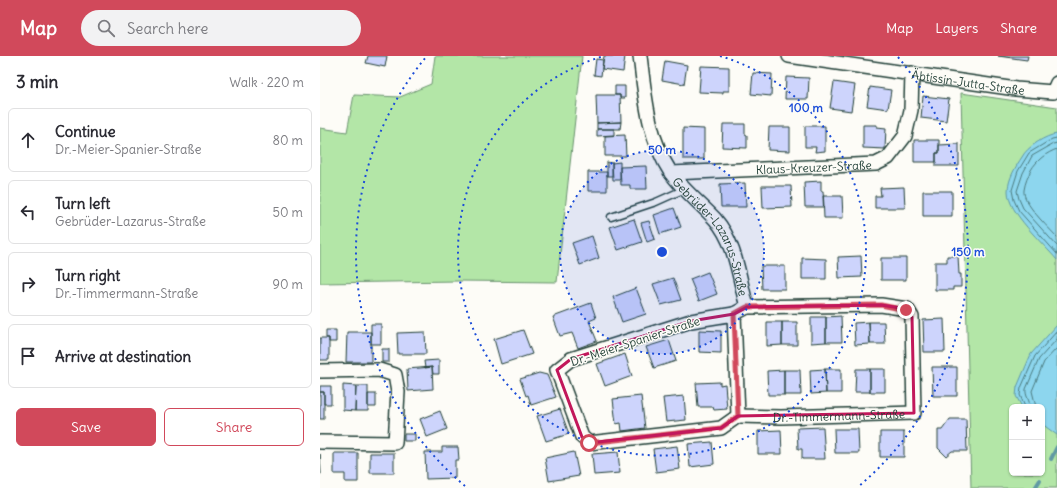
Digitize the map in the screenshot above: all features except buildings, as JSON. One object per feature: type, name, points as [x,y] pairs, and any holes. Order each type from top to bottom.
[{"type":"street","name":"Gebrüder-Lazarus-Straße","points":[[640,56],[647,114],[656,144],[671,173],[716,221],[731,245],[747,307],[734,314],[738,416]]},
{"type":"street","name":"Äbtissin-Jutta-Straße","points":[[789,56],[1016,89],[1055,87]]},
{"type":"street","name":"Klaus-Kreuzer-Straße","points":[[671,173],[876,164],[888,158],[905,136],[911,110],[912,73]]},
{"type":"street","name":"Dr.-Timmermann-Straße","points":[[738,416],[781,417],[914,413],[912,317],[906,310],[881,305],[747,307]]},
{"type":"street","name":"Dr.-Meier-Spanier-Straße","points":[[734,314],[691,321],[579,356],[571,359],[557,370],[582,437],[589,443],[721,428],[738,416]]},
{"type":"street","points":[[320,370],[379,370],[395,375],[398,392],[395,443],[320,442]]},
{"type":"lane","points":[[611,217],[656,202],[685,189]]},
{"type":"highlighted area","points":[[881,305],[907,309],[912,317],[914,413],[738,416],[721,428],[589,443],[582,437],[557,370],[571,359],[691,321],[734,314],[747,307]]},
{"type":"green space","points":[[435,56],[582,56],[557,282],[458,281],[320,283],[320,128],[347,132],[354,95],[400,97],[431,84]]},
{"type":"green space","points":[[961,93],[1057,107],[1057,488],[971,488]]},
{"type":"water","points":[[1057,134],[1057,260],[1027,227],[1014,209],[1010,200],[1008,186],[1017,164],[1024,153],[1042,139]]},
{"type":"water","points":[[1057,325],[1057,435],[1045,426],[1045,404],[1020,404],[1016,396],[1017,387],[1031,354]]},
{"type":"waterway","points":[[1051,459],[1057,447]]},
{"type":"waterway","points":[[1035,488],[1040,480]]},
{"type":"route","points":[[589,443],[721,428],[738,416],[734,314],[747,307],[881,305],[906,310]]}]
